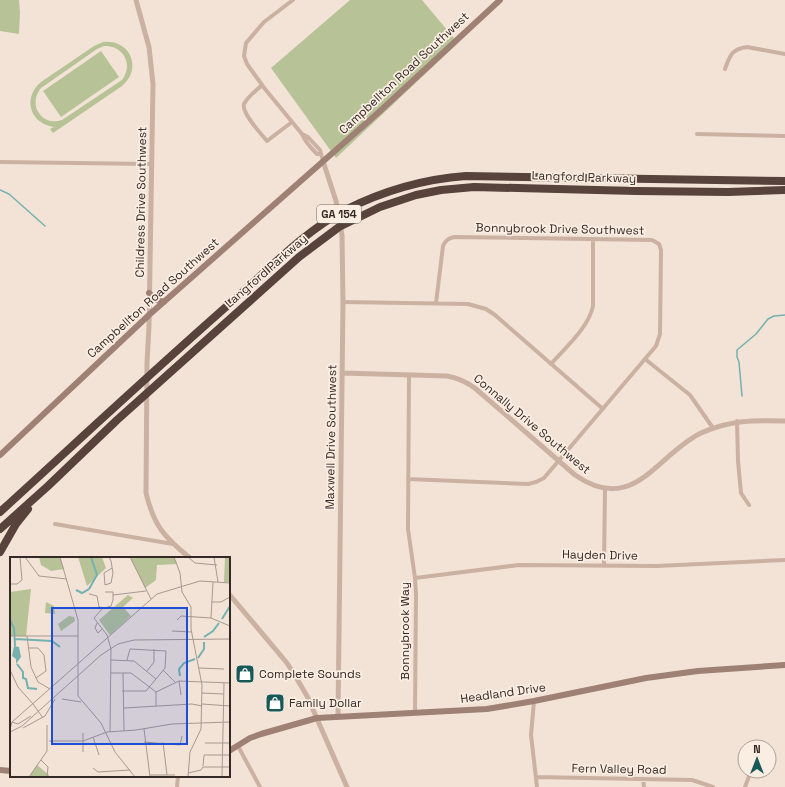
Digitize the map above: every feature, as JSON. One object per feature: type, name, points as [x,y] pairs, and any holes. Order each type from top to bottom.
[{"type":"highway","name":"Langford Parkway","points":[[0,512],[302,240],[336,216],[370,199],[396,189],[421,182],[466,176],[785,181]]},
{"type":"highway","name":"Langford Parkway","points":[[0,529],[299,257],[339,227],[380,207],[416,195],[441,190],[474,187],[728,192],[785,190]]},
{"type":"highway","points":[[0,552],[16,524],[48,486]]},
{"type":"main road","name":"Campbellton Road Southwest","points":[[0,455],[164,302],[382,109],[500,0]]},
{"type":"main road","points":[[149,293],[157,300],[164,302]]},
{"type":"main road","name":"Headland Drive","points":[[230,750],[261,734],[317,718],[487,709],[646,678],[704,670],[785,665]]},
{"type":"main road","points":[[0,770],[10,771]]},
{"type":"street","name":"Childress Drive Southwest","points":[[136,0],[144,27],[152,66],[153,84],[147,363],[146,493],[150,509],[163,533],[173,544],[189,557]]},
{"type":"street","points":[[293,0],[264,22],[246,43],[244,56],[246,64],[302,134],[304,139],[317,154],[320,154],[323,161]]},
{"type":"street","points":[[725,69],[730,55],[735,50],[740,48],[747,47],[785,54]]},
{"type":"street","points":[[262,85],[250,96],[244,105],[244,109],[247,116],[267,141],[292,122]]},
{"type":"street","points":[[697,134],[785,136]]},
{"type":"street","name":"Maxwell Drive Southwest","points":[[323,161],[336,201],[342,235],[343,302],[338,716]]},
{"type":"street","points":[[0,162],[151,164]]},
{"type":"street","name":"Bonnybrook Drive Southwest","points":[[408,479],[528,484],[544,478],[656,346],[660,334],[662,250],[660,244],[652,240],[454,237],[445,242],[443,246],[436,303]]},
{"type":"street","points":[[551,364],[587,323],[591,315],[593,306],[593,239]]},
{"type":"street","points":[[343,302],[468,304],[486,309],[603,409]]},
{"type":"street","points":[[645,359],[690,395],[713,428]]},
{"type":"street","name":"Connally Drive Southwest","points":[[342,373],[409,374],[458,378],[468,383],[582,480],[605,488],[623,487],[640,481],[686,443],[699,434],[713,428],[736,421],[785,421]]},
{"type":"street","name":"Bonnybrook Way","points":[[409,374],[408,529],[415,578],[415,713]]},
{"type":"street","points":[[736,421],[741,493],[749,505]]},
{"type":"street","points":[[604,566],[605,488]]},
{"type":"street","points":[[55,524],[173,544]]},
{"type":"street","name":"Hayden Drive","points":[[415,578],[519,565],[657,566],[785,560]]},
{"type":"street","points":[[230,595],[287,664],[306,694],[346,787]]},
{"type":"street","points":[[534,701],[531,735],[537,787]]},
{"type":"street","points":[[238,746],[260,787]]},
{"type":"street","points":[[177,787],[178,777]]},
{"type":"street","name":"Fern Valley Road","points":[[536,777],[692,780],[713,787]]},
{"type":"street","points":[[643,779],[644,787]]},
{"type":"green space","points":[[0,0],[19,0],[19,34],[0,31]]},
{"type":"green space","points":[[350,0],[422,0],[458,43],[336,158],[271,68]]},
{"type":"green space","points":[[103,42],[112,42],[120,45],[130,56],[132,71],[122,86],[53,133],[50,129],[54,127],[39,121],[34,116],[31,109],[30,102],[35,88],[41,82],[94,46]],"holes":[[[104,46],[111,47],[121,52],[127,62],[127,68],[122,80],[62,120],[48,120],[39,113],[36,107],[36,101],[37,95],[41,88],[97,49]]]},
{"type":"green space","points":[[101,51],[119,77],[61,117],[43,91]]},
{"type":"waterway","points":[[0,190],[9,194],[45,226]]},
{"type":"waterway","points":[[742,396],[737,350],[756,334],[768,319],[774,316],[785,315]]},
{"type":"place","name":"Complete Sounds","points":[[245,674]]},
{"type":"place","name":"Family Dollar","points":[[275,703]]}]
